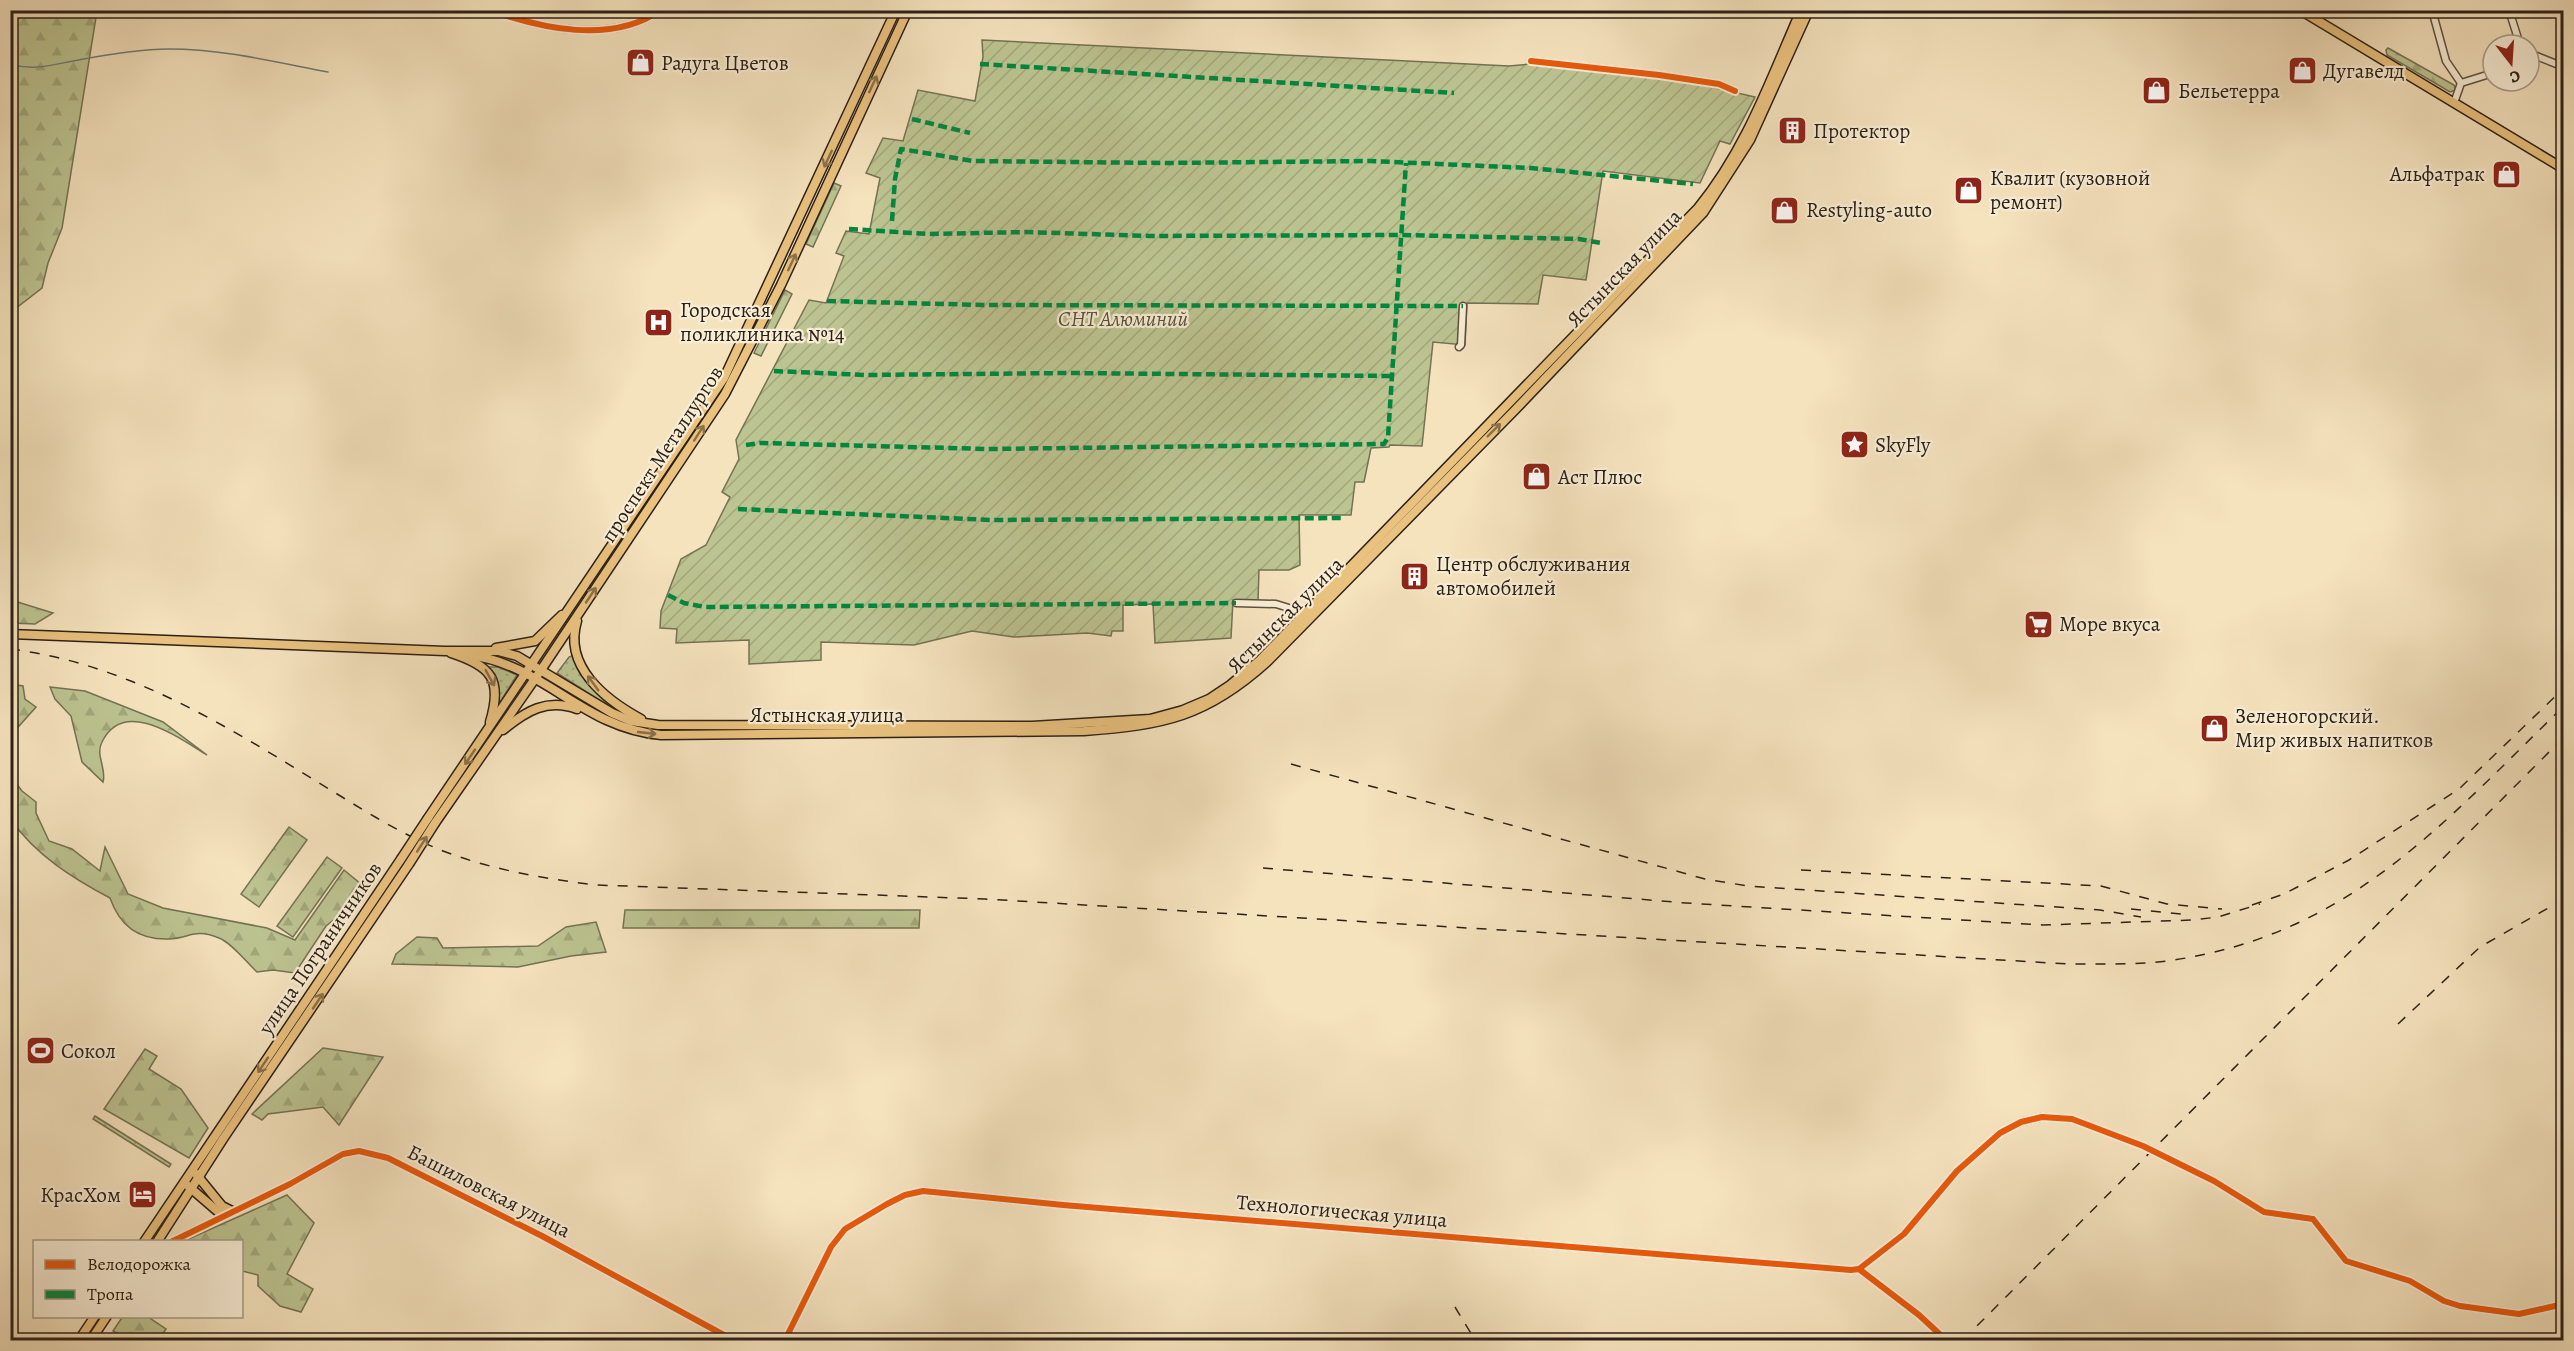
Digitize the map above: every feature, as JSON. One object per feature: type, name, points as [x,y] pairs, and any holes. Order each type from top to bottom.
[{"type":"main road","name":"проспект Металлургов","points":[[535,679],[537,667],[571,608],[724,378],[896,10]]},
{"type":"main road","name":"проспект Металлургов","points":[[526,674],[537,667],[579,613],[725,394],[745,358],[908,10]]},
{"type":"main road","name":"Ястынская улица","points":[[445,651],[498,651],[537,667],[612,713],[631,721],[658,725],[1021,726],[1149,719],[1203,702],[1230,685],[1260,660],[1710,193],[1744,137],[1801,10]]},
{"type":"main road","name":"Ястынская улица","points":[[445,651],[498,660],[535,679],[592,715],[623,729],[661,735],[771,732],[1027,732],[1133,727],[1175,719],[1212,704],[1238,687],[1267,662],[1515,410],[1703,213],[1750,140],[1809,10]]},
{"type":"main road","points":[[2300,10],[2564,169]]},
{"type":"main road","points":[[10,634],[445,651],[526,644],[544,634],[571,608]]},
{"type":"main road","points":[[579,613],[575,641],[578,658],[592,682],[615,706],[658,725]]},
{"type":"main road","points":[[445,651],[477,662],[491,677],[497,696],[488,730]]},
{"type":"main road","name":"улица Пограничников","points":[[146,1240],[188,1186],[199,1177],[526,674]]},
{"type":"main road","name":"улица Пограничников","points":[[432,821],[535,679]]},
{"type":"main road","points":[[492,741],[519,716],[542,705],[569,706],[592,715]]},
{"type":"main road","name":"улица Пограничников","points":[[158,1240],[188,1186],[192,1171],[405,862]]},
{"type":"main road","points":[[192,1171],[222,1206],[232,1211]]},
{"type":"main road","points":[[188,1186],[223,1216]]},
{"type":"main road","points":[[79,1341],[94,1318]]},
{"type":"main road","points":[[91,1341],[106,1318]]},
{"type":"street","points":[[488,10],[538,24],[592,30],[625,28],[661,10]]},
{"type":"street","points":[[2432,10],[2446,61],[2461,83]]},
{"type":"street","points":[[2509,10],[2516,33]]},
{"type":"street","points":[[2541,57],[2564,68]]},
{"type":"street","points":[[1531,61],[1659,75],[1719,84],[1735,91]]},
{"type":"street","points":[[2461,83],[2481,77]]},
{"type":"street","points":[[2454,103],[2461,83]]},
{"type":"street","points":[[1459,348],[1463,306]]},
{"type":"street","points":[[1236,603],[1276,604],[1305,613]]},
{"type":"street","points":[[1946,1341],[1919,1315],[1859,1269],[1904,1234],[1957,1171],[2000,1133],[2021,1122],[2042,1117],[2072,1119],[2143,1146],[2214,1181],[2264,1212],[2313,1219],[2346,1261],[2410,1281],[2444,1301],[2460,1306],[2519,1314],[2564,1304]]},
{"type":"street","name":"Башиловская улица","points":[[175,1240],[343,1154],[369,1152],[388,1158],[542,1236],[733,1341]]},
{"type":"street","name":"Технологическая улица","points":[[784,1341],[831,1247],[845,1229],[905,1195],[923,1191],[1078,1207],[1859,1269]]},
{"type":"green space","points":[[11,10],[97,11],[62,228],[48,263],[42,288],[11,312]]},
{"type":"green space","name":"СНТ Алюминий","points":[[982,40],[1509,66],[1530,64],[1672,78],[1755,97],[1730,144],[1720,141],[1700,183],[1603,171],[1586,280],[1543,275],[1538,304],[1467,303],[1465,345],[1433,342],[1422,446],[1390,445],[1389,447],[1371,448],[1364,482],[1355,482],[1351,515],[1299,515],[1300,565],[1289,570],[1259,570],[1258,601],[1233,600],[1231,638],[1155,643],[1153,604],[1123,605],[1123,631],[1112,631],[1111,636],[1087,633],[1014,637],[972,631],[914,645],[821,642],[821,660],[749,664],[749,640],[676,643],[677,629],[660,628],[661,611],[681,559],[706,545],[730,497],[722,492],[739,459],[736,440],[809,300],[826,303],[844,256],[836,253],[846,231],[869,234],[880,178],[866,173],[883,138],[903,141],[918,90],[975,101],[983,57]]},
{"type":"green space","points":[[2388,48],[2454,85],[2456,90],[2450,92],[2387,55]]},
{"type":"green space","points":[[834,183],[841,186],[813,247],[806,244]]},
{"type":"green space","points":[[785,290],[792,294],[761,356],[754,353]]},
{"type":"green space","points":[[11,600],[53,613],[35,624],[11,623]]},
{"type":"green space","points":[[574,655],[588,684],[610,707],[557,673],[569,657]]},
{"type":"green space","points":[[489,667],[498,667],[517,675],[499,704],[498,684]]},
{"type":"green space","points":[[11,684],[23,686],[25,699],[36,707],[11,735]]},
{"type":"green space","points":[[50,687],[85,691],[163,722],[207,755],[153,725],[124,722],[112,729],[100,747],[104,772],[103,782],[82,762],[71,716],[55,699]]},
{"type":"green space","points":[[10,775],[22,791],[36,802],[36,813],[49,841],[72,849],[100,871],[105,847],[128,894],[163,908],[267,928],[295,940],[344,870],[362,885],[345,911],[326,926],[295,973],[273,970],[257,972],[234,948],[224,940],[211,935],[198,934],[158,939],[139,934],[125,924],[110,898],[56,865],[21,833],[11,820]]},
{"type":"green space","points":[[289,827],[307,840],[259,907],[241,894]]},
{"type":"green space","points":[[327,857],[342,868],[293,937],[277,926]]},
{"type":"green space","points":[[625,910],[920,910],[919,928],[623,928]]},
{"type":"green space","points":[[596,922],[606,952],[571,956],[518,967],[392,964],[396,954],[417,937],[437,938],[443,948],[538,946],[566,927]]},
{"type":"green space","points":[[323,1048],[383,1057],[339,1125],[323,1107],[268,1114],[262,1120],[252,1114]]},
{"type":"green space","points":[[145,1049],[157,1056],[149,1069],[181,1089],[208,1128],[189,1158],[104,1109]]},
{"type":"green space","points":[[95,1116],[171,1164],[169,1167],[93,1119]]},
{"type":"green space","points":[[287,1195],[314,1223],[287,1274],[313,1289],[301,1312],[280,1306],[258,1286],[258,1275],[243,1271],[243,1240],[186,1240]]},
{"type":"green space","points":[[122,1318],[150,1318],[166,1329],[159,1340],[131,1340],[113,1331]]},
{"type":"waterway","points":[[10,64],[42,67],[121,53],[169,49],[229,54],[328,72]]},
{"type":"railway","points":[[10,649],[52,656],[92,667],[170,698],[244,737],[394,828],[426,844],[500,869],[558,880],[597,885],[985,899],[2068,964],[2167,961],[2231,948],[2288,927],[2340,901],[2387,869],[2432,832],[2476,793],[2564,706]]},
{"type":"railway","points":[[2252,905],[2284,894],[2349,860],[2459,789],[2564,688]]},
{"type":"railway","points":[[1963,1340],[2564,737]]},
{"type":"railway","points":[[1291,764],[1705,879],[1748,886],[2100,910],[2141,917]]},
{"type":"railway","points":[[1263,868],[1686,903],[2043,925],[2193,920],[2218,917],[2260,904]]},
{"type":"railway","points":[[1801,870],[2101,886],[2167,904],[2222,909]]},
{"type":"railway","points":[[2398,1024],[2480,947],[2564,899]]},
{"type":"railway","points":[[2131,909],[2182,914]]},
{"type":"railway","points":[[1455,1307],[1475,1340]]},
{"type":"marked path","points":[[980,64],[1454,93]]},
{"type":"marked path","points":[[912,119],[970,133]]},
{"type":"marked path","points":[[892,221],[895,179],[901,149],[973,161],[1165,163],[1370,161],[1531,168],[1693,184]]},
{"type":"marked path","points":[[746,445],[760,443],[988,449],[1384,444],[1388,437],[1406,163]]},
{"type":"marked path","points":[[849,229],[928,234],[1026,232],[1150,236],[1400,235],[1579,239],[1601,243]]},
{"type":"marked path","points":[[827,301],[983,305],[1463,306]]},
{"type":"marked path","points":[[774,371],[866,375],[1067,373],[1392,376]]},
{"type":"marked path","points":[[738,509],[992,520],[1344,518]]},
{"type":"marked path","points":[[668,595],[684,603],[705,607],[1236,603]]},
{"type":"cycle path","points":[[488,10],[531,23],[576,30],[620,27],[641,21],[661,10]]},
{"type":"cycle path","points":[[1531,61],[1659,75],[1719,84],[1735,91]]},
{"type":"cycle path","points":[[1859,1269],[1904,1234],[1957,1171],[2000,1133],[2021,1122],[2042,1117],[2072,1119],[2143,1146],[2214,1181],[2264,1212],[2313,1219],[2346,1261],[2410,1281],[2444,1301],[2460,1306],[2519,1314],[2564,1304]]},
{"type":"cycle path","points":[[175,1240],[290,1184],[343,1154],[359,1151],[388,1158],[542,1236],[733,1340]]},
{"type":"cycle path","points":[[785,1340],[831,1247],[845,1229],[905,1195],[923,1191],[1063,1205],[1859,1269],[1919,1315],[1946,1340]]},
{"type":"place","name":"Радуга Цветов","points":[[640,63]]},
{"type":"place","name":"Дугавелд","points":[[2302,71]]},
{"type":"place","name":"Бельетерра","points":[[2157,91]]},
{"type":"place","name":"Протектор","points":[[1792,131]]},
{"type":"place","name":"Альфатрак","points":[[2506,174]]},
{"type":"place","name":"Квалит (кузовной ремонт)","points":[[1969,190]]},
{"type":"place","name":"Restyling-auto","points":[[1785,210]]},
{"type":"place","name":"Городская поликлиника №14","points":[[659,322]]},
{"type":"place","name":"SkyFly","points":[[1854,445]]},
{"type":"place","name":"Аст Плюс","points":[[1537,477]]},
{"type":"place","name":"Центр обслуживания автомобилей","points":[[1415,576]]},
{"type":"place","name":"Море вкуса","points":[[2038,624]]},
{"type":"place","name":"Зеленогорский. Мир живых напитков","points":[[2214,728]]},
{"type":"place","name":"Сокол","points":[[40,1051]]},
{"type":"place","name":"КрасХом","points":[[142,1195]]}]
